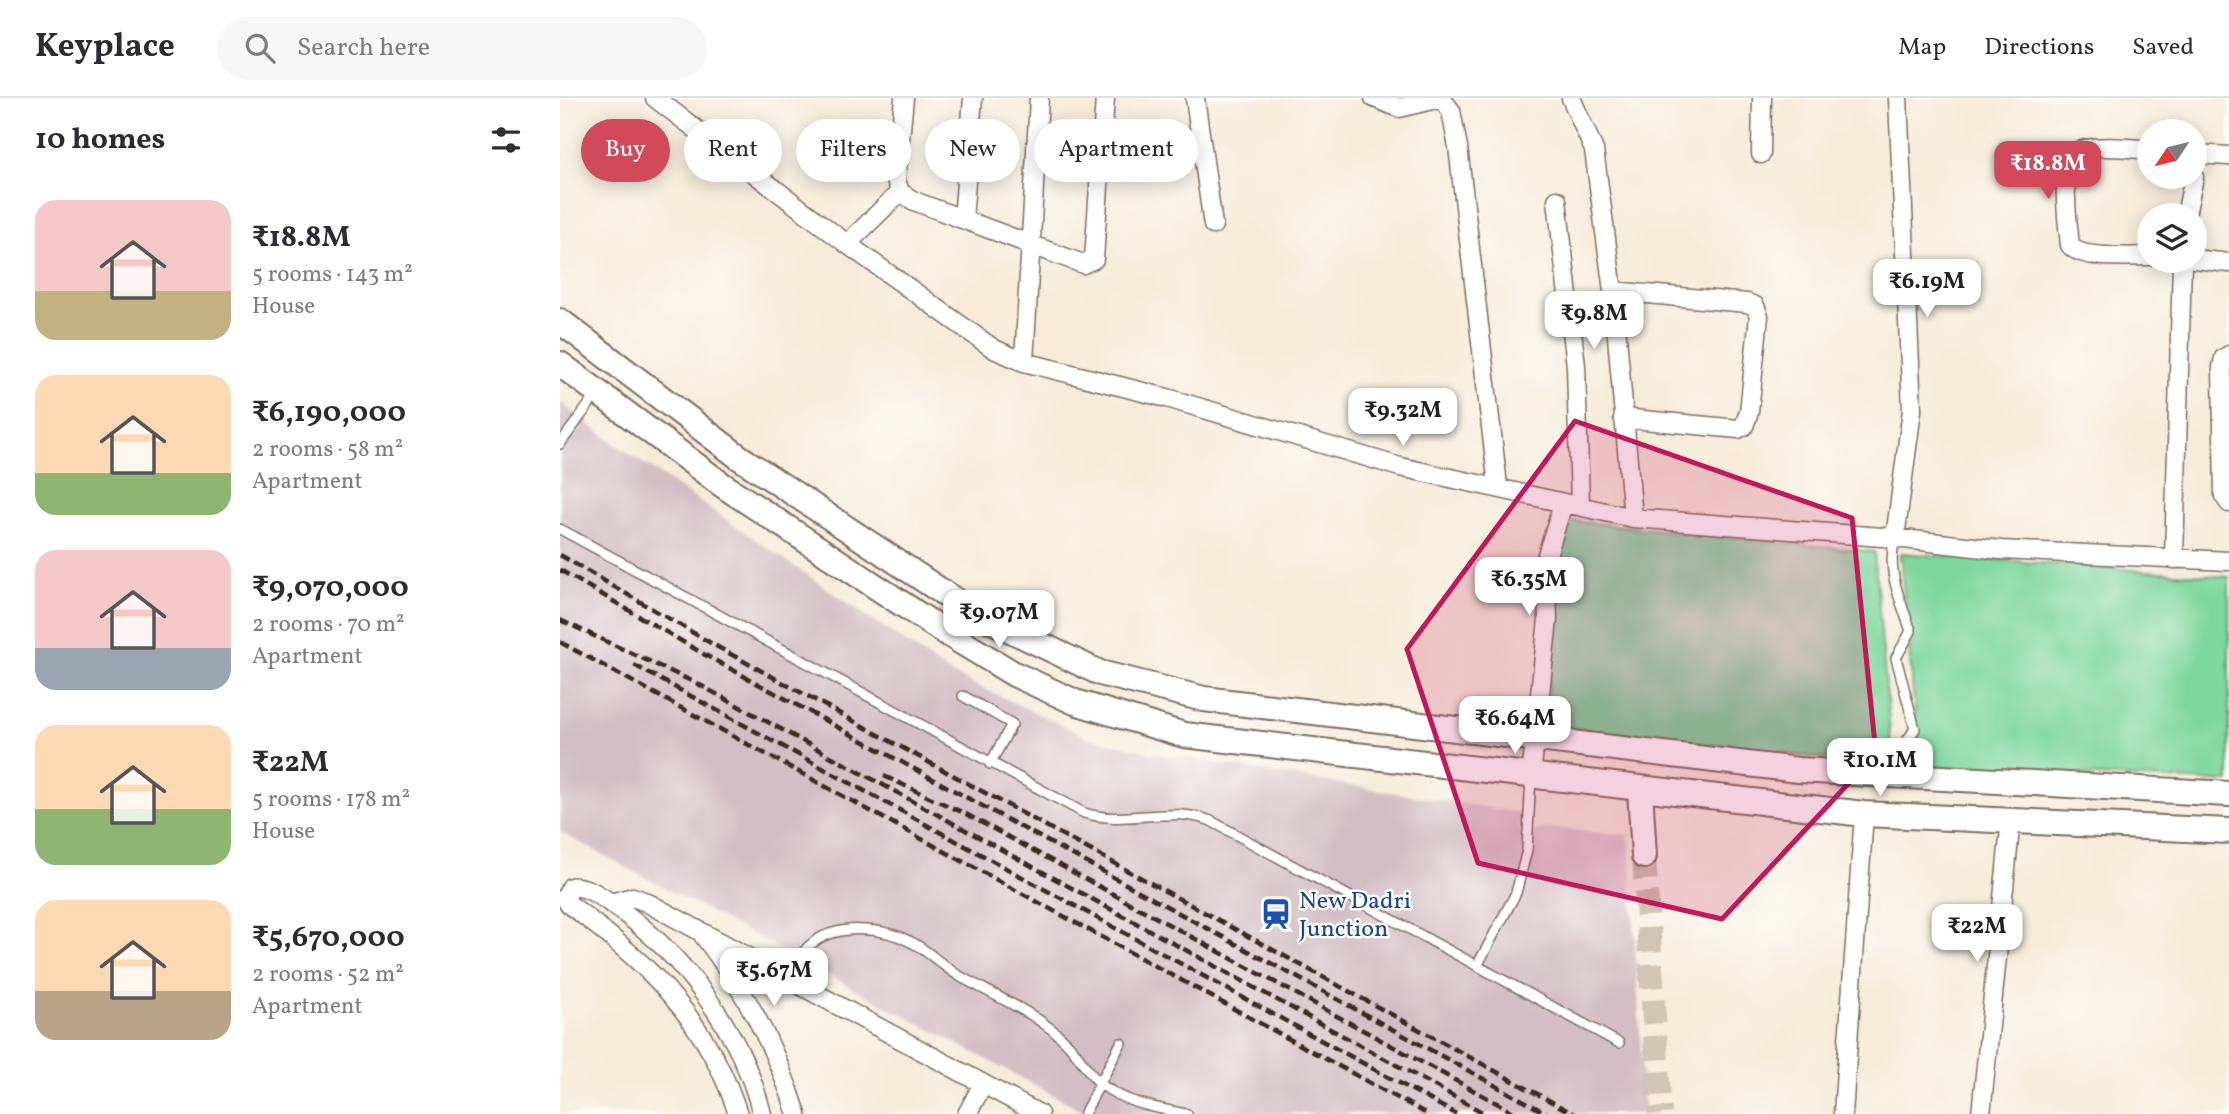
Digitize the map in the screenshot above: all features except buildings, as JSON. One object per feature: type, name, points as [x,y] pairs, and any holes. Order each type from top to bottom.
[{"type":"street","points":[[655,98],[846,244],[994,349],[1024,362],[1167,398],[1400,467],[1498,486],[1633,518],[1895,538],[2001,550],[2229,561]]},
{"type":"street","points":[[904,98],[896,180],[900,192],[914,201],[1083,264],[1094,259],[1105,98]]},
{"type":"street","points":[[962,219],[973,98]]},
{"type":"street","points":[[1024,362],[1039,98]]},
{"type":"street","points":[[1195,98],[1213,225]]},
{"type":"street","points":[[1374,98],[1399,108],[1441,98],[1451,111],[1464,190],[1498,486]]},
{"type":"street","points":[[1571,98],[1594,150],[1613,291],[1633,518]]},
{"type":"street","points":[[1761,154],[1762,98]]},
{"type":"street","points":[[1895,538],[1912,410],[1898,98]]},
{"type":"street","points":[[2137,150],[2080,150],[2073,154],[2067,166],[2070,245],[2073,250],[2087,254],[2137,256]]},
{"type":"street","points":[[2207,155],[2229,156]]},
{"type":"street","points":[[846,244],[900,192]]},
{"type":"street","points":[[1531,777],[1548,619],[1546,558],[1572,505],[1576,366],[1557,200]]},
{"type":"street","points":[[2207,260],[2229,263]]},
{"type":"street","points":[[2174,559],[2182,273]]},
{"type":"street","points":[[1613,291],[1747,303],[1755,306],[1759,316],[1749,412],[1744,426],[1738,429],[1623,418]]},
{"type":"street","points":[[560,321],[739,457],[971,611],[1100,673],[1204,699],[1797,770],[2229,794]]},
{"type":"street","points":[[2229,355],[2222,367],[2224,496],[2229,503]]},
{"type":"street","points":[[560,364],[721,484],[940,629],[1014,674],[1075,702],[1184,734],[1531,777],[1864,814],[2229,831]]},
{"type":"street","points":[[1640,789],[1644,856]]},
{"type":"street","points":[[1843,1114],[1864,814]]},
{"type":"street","points":[[1981,1114],[2011,819]]},
{"type":"street","points":[[738,1114],[728,1083],[706,1041],[682,1007],[641,961],[570,905],[566,892],[580,886],[611,903],[673,956],[704,995],[745,1066],[762,1114]]},
{"type":"street","points":[[611,903],[633,897],[698,929],[1039,1114]]},
{"type":"street","points":[[698,929],[756,1015],[786,1080],[797,1114]]},
{"type":"street","points":[[967,1114],[983,1084]]},
{"type":"lane","points":[[560,444],[598,392]]},
{"type":"lane","points":[[560,529],[1084,813],[1105,820],[1193,814],[1211,821],[1619,1043]]},
{"type":"lane","points":[[1895,538],[1891,554],[1893,577],[1911,631],[1896,658],[1915,729],[1904,745],[1906,776]]},
{"type":"lane","points":[[963,696],[1012,724],[990,764]]},
{"type":"lane","points":[[1477,966],[1516,893],[1527,849],[1531,777]]},
{"type":"lane","points":[[790,979],[801,956],[822,938],[846,932],[883,930],[914,943],[953,972],[1042,1021],[1068,1044],[1101,1083],[1139,1104],[1187,1114]]},
{"type":"lane","points":[[1084,1114],[1121,1043]]},
{"type":"highlighted area","points":[[1575,421],[1852,518],[1876,754],[1722,919],[1478,863],[1407,649]]},
{"type":"shaded area","points":[[560,402],[604,436],[950,673],[1087,737],[1151,753],[1520,813],[1519,829],[1532,832],[1547,828],[1629,835],[1644,1106],[1659,1114],[1089,1114],[560,832]]},
{"type":"green space","points":[[1564,520],[1874,552],[1893,767],[1545,725]]},
{"type":"green space","points":[[1900,553],[2229,577],[2229,782],[1920,768]]},
{"type":"tunnel","points":[[1644,856],[1660,1114]]},
{"type":"railway","points":[[560,555],[714,645],[1574,1114]]},
{"type":"railway","points":[[560,570],[707,656],[1548,1114]]},
{"type":"railway","points":[[560,620],[700,685],[1486,1114]]},
{"type":"railway","points":[[560,642],[1427,1114]]},
{"type":"railway","points":[[634,665],[1456,1114]]},
{"type":"railway","points":[[884,776],[966,814],[1517,1114]]},
{"type":"place","name":"New Dadri Junction","points":[[1276,914]]}]
